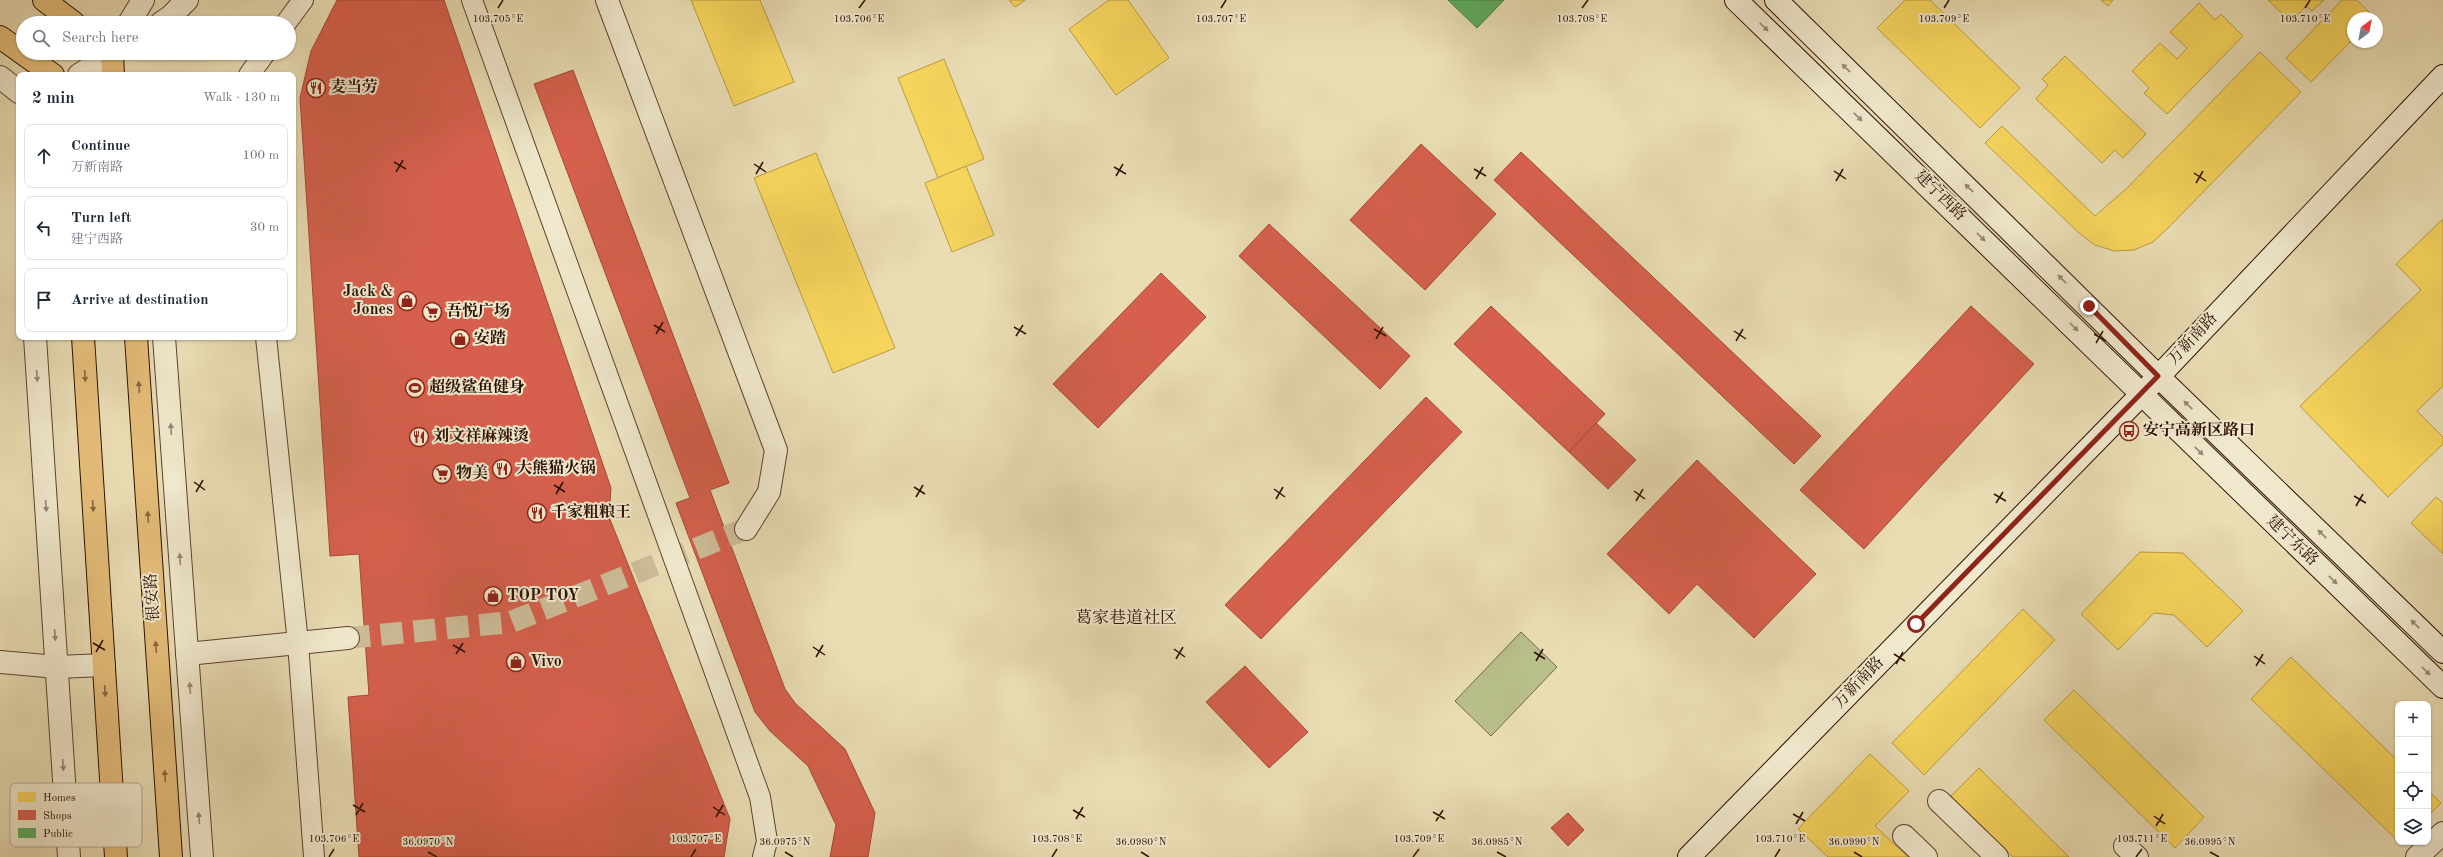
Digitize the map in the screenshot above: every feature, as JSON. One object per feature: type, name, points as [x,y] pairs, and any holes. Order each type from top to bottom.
[{"type":"main road","points":[[44,0],[65,16]]},
{"type":"main road","points":[[133,16],[143,0]]},
{"type":"main road","points":[[171,16],[187,0]]},
{"type":"main road","points":[[607,0],[776,450],[769,492],[746,529]]},
{"type":"main road","name":"建宁西路","points":[[1736,0],[2064,317],[2141,395]]},
{"type":"main road","name":"建宁西路","points":[[1776,0],[2089,306],[2158,376]]},
{"type":"main road","points":[[0,37],[16,48]]},
{"type":"main road","points":[[32,60],[49,72]]},
{"type":"main road","points":[[84,72],[102,60]]},
{"type":"main road","points":[[112,60],[113,72]]},
{"type":"main road","points":[[115,60],[120,72]]},
{"type":"main road","name":"万新南路","points":[[1689,857],[2141,395],[2443,76]]},
{"type":"main road","points":[[0,77],[16,90]]},
{"type":"main road","points":[[35,340],[64,783]]},
{"type":"main road","points":[[83,340],[111,783]]},
{"type":"main road","name":"银安路","points":[[136,340],[172,857]]},
{"type":"main road","points":[[164,340],[202,857]]},
{"type":"main road","name":"建宁东路","points":[[2158,376],[2443,652]]},
{"type":"main road","name":"建宁东路","points":[[2141,395],[2443,687]]},
{"type":"main road","points":[[187,654],[348,638]]},
{"type":"main road","points":[[0,662],[57,667],[104,665]]},
{"type":"main road","points":[[1939,801],[1997,857]]},
{"type":"main road","points":[[2417,857],[2443,833]]},
{"type":"main road","points":[[1904,836],[1926,857]]},
{"type":"main road","points":[[68,847],[69,857]]},
{"type":"main road","points":[[115,847],[116,857]]},
{"type":"street","points":[[291,16],[303,0]]},
{"type":"street","points":[[472,0],[760,797],[767,840],[763,857]]},
{"type":"street","points":[[251,72],[260,60]]},
{"type":"street","points":[[266,340],[298,643],[314,857]]},
{"type":"green space","points":[[1521,632],[1557,667],[1491,736],[1455,701]]},
{"type":"building: Homes","points":[[691,0],[760,0],[794,82],[734,106]]},
{"type":"building: Homes","points":[[1009,0],[1025,0],[1015,7]]},
{"type":"building: Homes","points":[[1109,0],[1128,0],[1169,58],[1116,95],[1069,29]]},
{"type":"building: Homes","points":[[1905,0],[1930,0],[2020,88],[1980,128],[1877,28]]},
{"type":"building: Homes","points":[[2101,0],[2113,0],[2108,6]]},
{"type":"building: Homes","points":[[2268,0],[2324,0],[2312,11],[2306,6],[2291,22]]},
{"type":"building: Homes","points":[[2342,0],[2357,0],[2369,12],[2347,12],[2347,45],[2311,82],[2286,58]]},
{"type":"building: Homes","points":[[2199,3],[2215,20],[2221,14],[2243,36],[2167,114],[2144,93],[2149,88],[2132,71],[2160,43],[2177,59],[2187,48],[2170,32]]},
{"type":"building: Homes","points":[[2260,52],[2301,92],[2168,228],[2153,242],[2134,250],[2114,251],[2095,245],[2079,233],[1985,143],[2002,126],[2095,216],[2127,188]]},
{"type":"building: Homes","points":[[2065,56],[2146,134],[2123,158],[2115,150],[2102,163],[2036,99],[2048,85],[2042,79]]},
{"type":"building: Homes","points":[[944,59],[984,159],[938,178],[898,78]]},
{"type":"building: Homes","points":[[816,153],[895,348],[833,373],[754,178]]},
{"type":"building: Homes","points":[[966,166],[994,235],[952,252],[925,183]]},
{"type":"building: Homes","points":[[2443,219],[2443,386],[2417,411],[2443,437],[2443,444],[2388,497],[2300,406],[2421,290],[2396,264]]},
{"type":"building: Homes","points":[[2436,497],[2443,503],[2443,554],[2411,523]]},
{"type":"building: Homes","points":[[2140,552],[2183,553],[2243,611],[2207,647],[2174,615],[2154,613],[2118,650],[2081,614]]},
{"type":"building: Homes","points":[[2023,609],[2055,640],[1924,775],[1892,743]]},
{"type":"building: Homes","points":[[2291,657],[2395,758],[2395,838],[2251,699]]},
{"type":"building: Homes","points":[[2074,690],[2204,817],[2175,848],[2044,720]]},
{"type":"building: Homes","points":[[1870,754],[1909,791],[1875,826],[1908,857],[1828,857],[1798,829]]},
{"type":"building: Homes","points":[[1979,768],[2069,857],[2013,857],[1951,796]]},
{"type":"building: Homes","points":[[2431,793],[2441,803],[2431,813]]},
{"type":"building: Shops","name":"吾悦广场","points":[[337,0],[444,0],[611,488],[609,517],[730,819],[724,857],[359,857],[348,697],[369,695],[359,554],[330,556],[300,98],[311,51]]},
{"type":"building: Shops","points":[[573,70],[729,483],[710,490],[785,689],[795,703],[845,749],[875,813],[868,857],[830,857],[836,825],[808,766],[770,731],[755,712],[676,503],[690,498],[534,84]]},
{"type":"building: Shops","points":[[1421,144],[1496,214],[1425,290],[1350,220]]},
{"type":"building: Shops","points":[[1521,152],[1821,436],[1794,464],[1494,180]]},
{"type":"building: Shops","points":[[1269,224],[1410,356],[1380,389],[1239,256]]},
{"type":"building: Shops","points":[[1161,273],[1206,317],[1098,428],[1053,384]]},
{"type":"building: Shops","points":[[1491,306],[1605,414],[1569,452],[1454,344]]},
{"type":"building: Shops","points":[[1971,306],[2034,364],[1864,549],[1800,490]]},
{"type":"building: Shops","points":[[1426,397],[1462,432],[1261,639],[1225,605]]},
{"type":"building: Shops","points":[[1596,423],[1636,460],[1608,489],[1569,452]]},
{"type":"building: Shops","points":[[1697,460],[1816,574],[1754,638],[1697,584],[1669,614],[1607,554]]},
{"type":"building: Shops","points":[[1245,666],[1308,732],[1269,768],[1206,702]]},
{"type":"building: Shops","points":[[1568,813],[1584,830],[1568,846],[1551,828]]},
{"type":"building: Public","points":[[1448,0],[1504,0],[1477,28]]},
{"type":"tunnel","points":[[348,638],[511,622],[746,529]]},
{"type":"place","name":"麦当劳","points":[[316,88]]},
{"type":"place","name":"Jack & Jones","points":[[407,301]]},
{"type":"place","name":"吾悦广场","points":[[432,312]]},
{"type":"place","name":"安踏","points":[[460,339]]},
{"type":"place","name":"超级鲨鱼健身","points":[[415,388]]},
{"type":"place","name":"安宁高新区路口","points":[[2129,431]]},
{"type":"place","name":"刘文祥麻辣烫","points":[[419,437]]},
{"type":"place","name":"大熊猫火锅","points":[[502,469]]},
{"type":"place","name":"物美","points":[[442,474]]},
{"type":"place","name":"千家粗粮王","points":[[537,513]]},
{"type":"place","name":"TOP TOY","points":[[493,596]]},
{"type":"place","name":"Vivo","points":[[516,662]]},
{"type":"district","name":"葛家巷道社区","points":[[1126,618]]},
{"type":"route","points":[[1916,624],[2158,376],[2089,306]]}]
